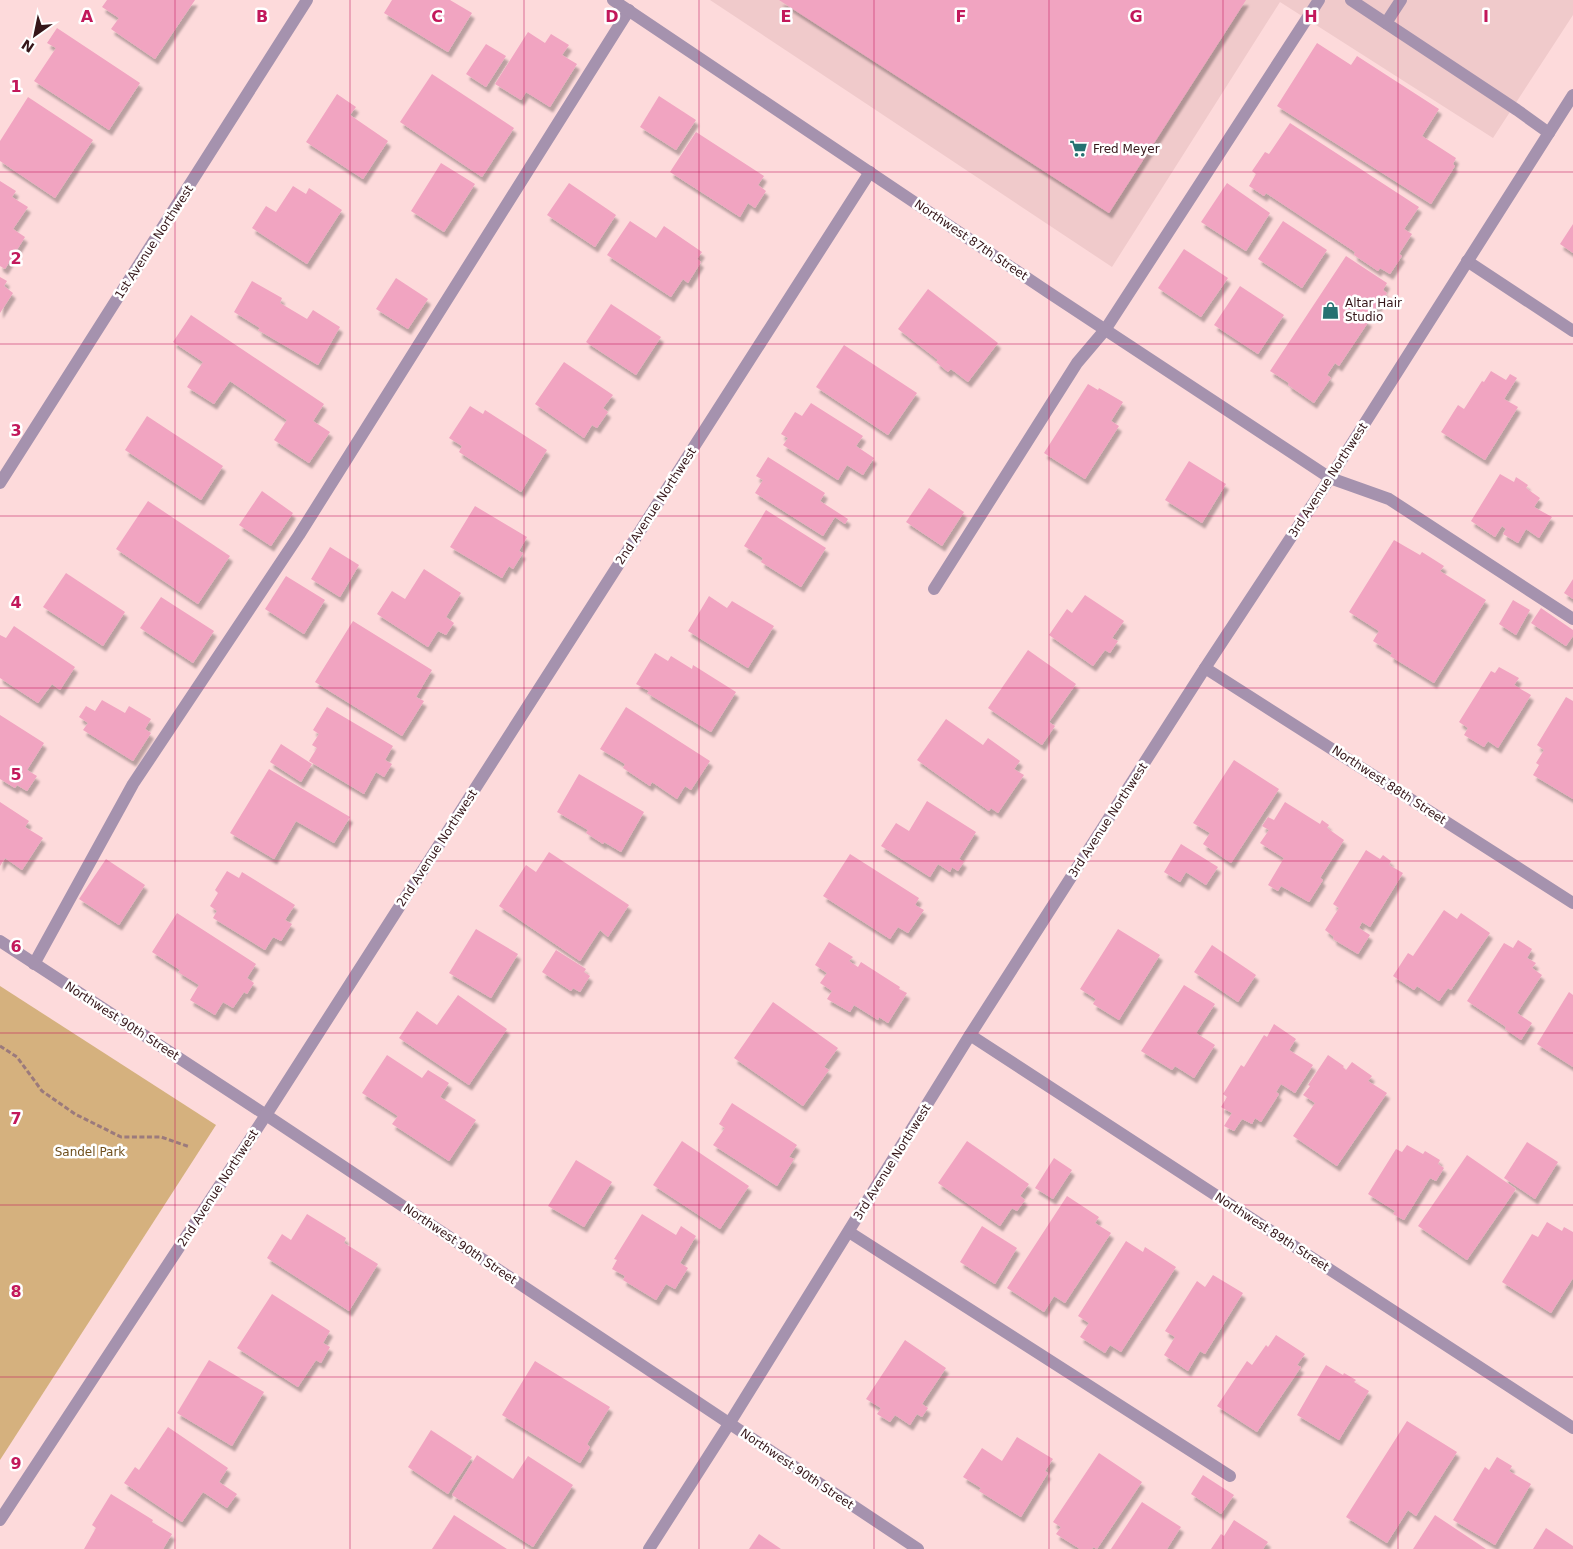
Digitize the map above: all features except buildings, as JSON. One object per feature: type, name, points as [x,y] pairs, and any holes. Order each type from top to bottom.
[{"type":"street","name":"1st Avenue Northwest","points":[[0,483],[307,0]]},
{"type":"street","name":"Northwest 87th Street","points":[[614,0],[1105,330],[1330,478],[1389,499],[1573,619]]},
{"type":"street","points":[[934,589],[1077,363],[1105,330],[1319,0]]},
{"type":"street","points":[[1351,0],[1549,132]]},
{"type":"street","points":[[1386,23],[1401,0]]},
{"type":"street","points":[[34,964],[133,784],[299,535],[629,10]]},
{"type":"street","name":"3rd Avenue Northwest","points":[[649,1549],[730,1424],[970,1036],[1205,668],[1330,478],[1573,95]]},
{"type":"street","name":"2nd Avenue Northwest","points":[[0,1520],[266,1114],[870,172]]},
{"type":"street","points":[[1467,261],[1573,331]]},
{"type":"street","name":"Northwest 88th Street","points":[[1205,668],[1573,903]]},
{"type":"street","name":"Northwest 90th Street","points":[[0,941],[266,1114],[918,1549]]},
{"type":"street","name":"Northwest 89th Street","points":[[970,1036],[1573,1428]]},
{"type":"street","points":[[849,1232],[1230,1476]]},
{"type":"path","points":[[0,1046],[17,1058],[42,1091],[75,1114],[122,1136],[161,1137],[190,1147]]},
{"type":"shaded area","points":[[710,0],[1573,0],[1573,15],[1493,138],[1280,2],[1112,267]]},
{"type":"green space","name":"Sandel Park","points":[[0,986],[216,1125],[0,1460]]},
{"type":"place","name":"Fred Meyer","points":[[1079,149]]},
{"type":"place","name":"Altar Hair Studio","points":[[1331,310]]}]
